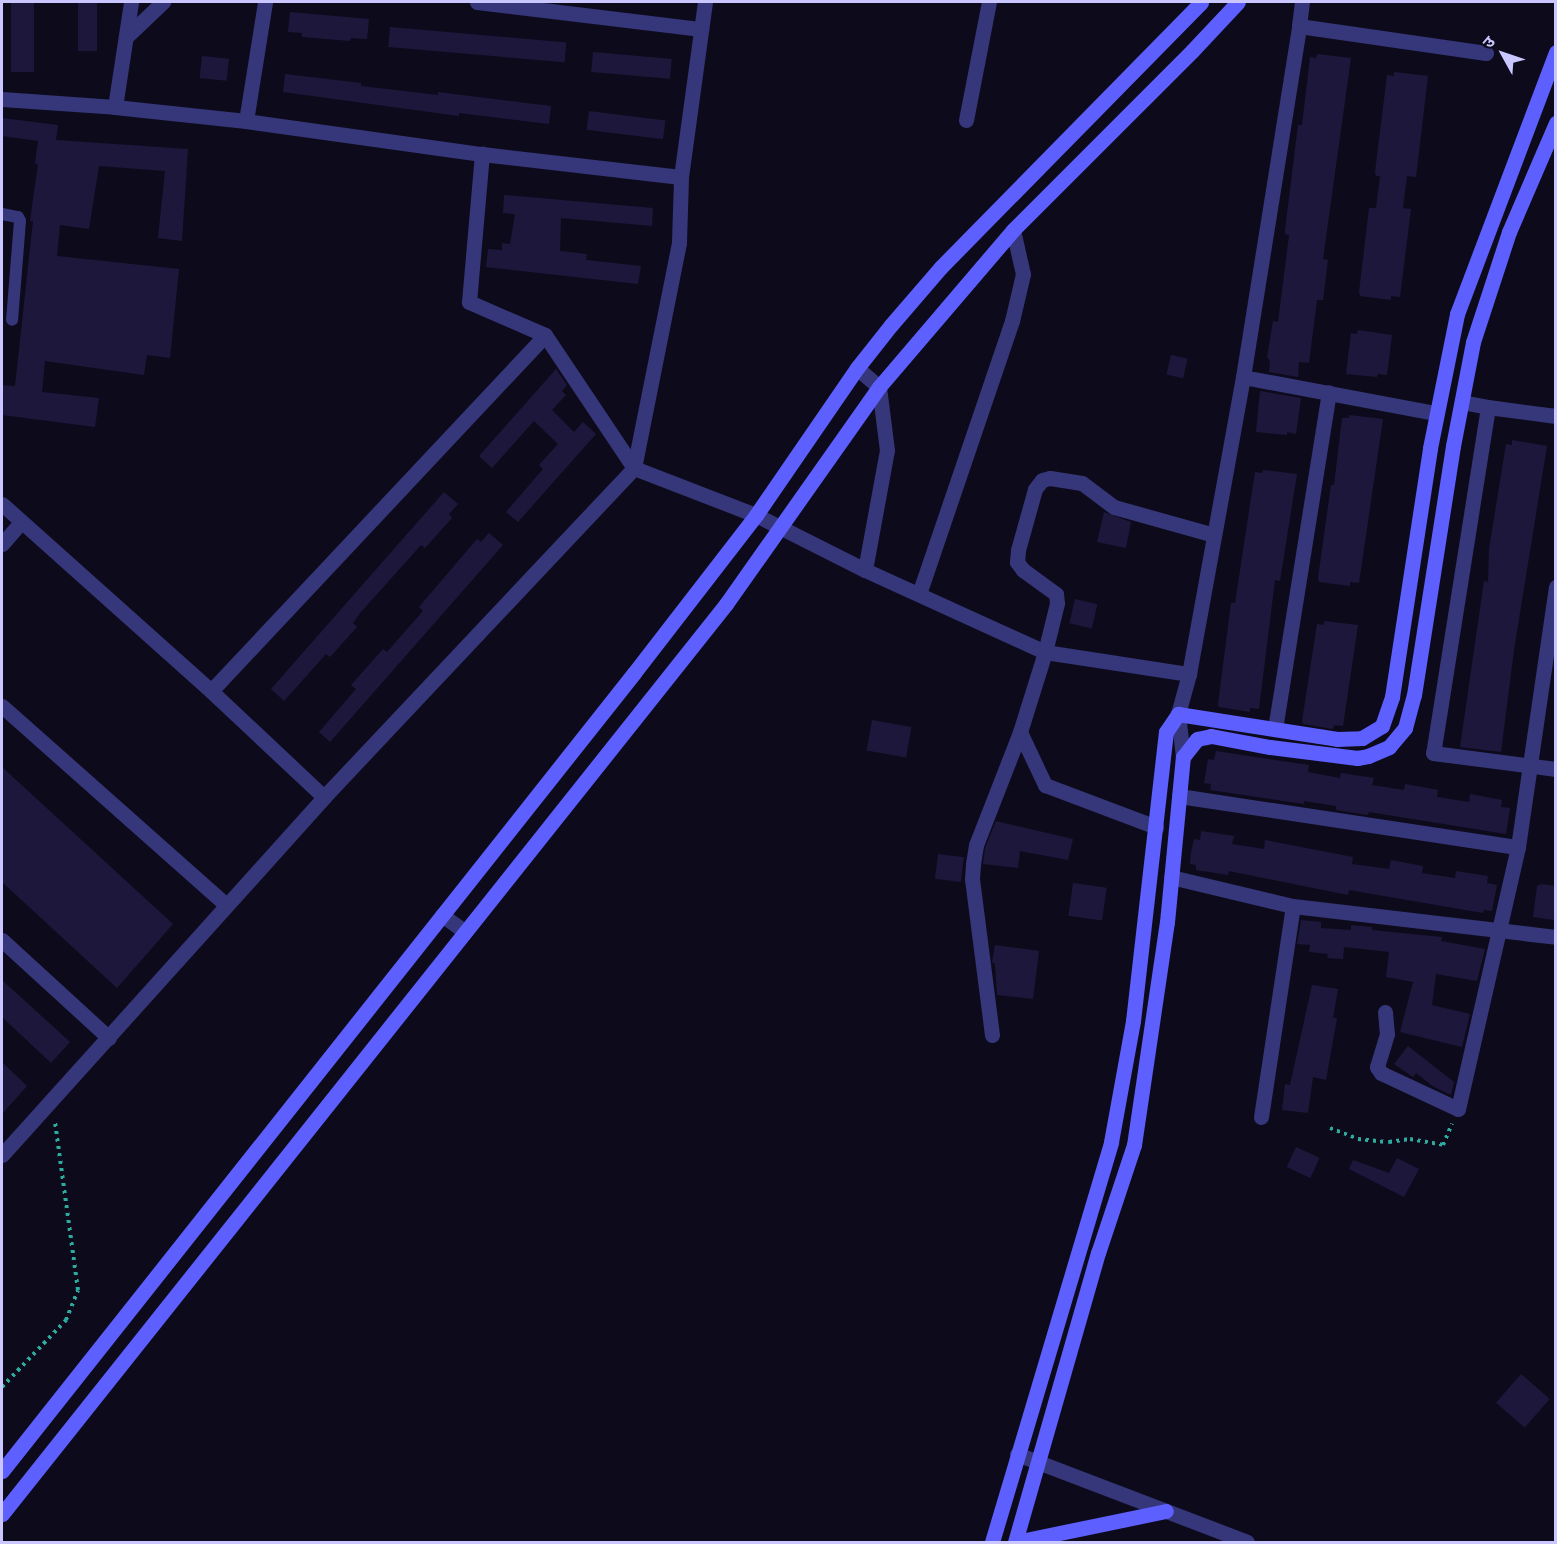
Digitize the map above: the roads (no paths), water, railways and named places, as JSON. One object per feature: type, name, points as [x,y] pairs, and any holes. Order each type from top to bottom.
[{"type":"main road","points":[[2,1471],[756,515],[856,368],[941,267],[1201,2]]},
{"type":"main road","points":[[2,1514],[726,604],[879,387],[1013,230],[1238,2]]},
{"type":"main road","points":[[992,1542],[1111,1142],[1133,1021],[1166,732],[1178,714],[1349,739],[1362,738],[1382,726],[1392,697],[1436,413],[1457,314],[1556,51]]},
{"type":"main road","points":[[1166,1511],[1016,1542],[1098,1253],[1134,1145],[1171,877],[1183,757],[1191,744],[1204,736],[1358,758],[1379,753],[1399,739],[1411,714],[1473,342],[1495,269],[1556,123]]},
{"type":"street","points":[[115,107],[131,2]]},
{"type":"street","points":[[127,36],[163,2]]},
{"type":"street","points":[[246,122],[265,2]]},
{"type":"street","points":[[477,2],[701,29]]},
{"type":"street","points":[[2,1155],[324,797],[634,468],[679,242],[681,177],[705,2]]},
{"type":"street","points":[[966,120],[989,2]]},
{"type":"street","points":[[1183,757],[1178,714],[1189,674],[1243,377],[1302,2]]},
{"type":"street","points":[[1299,26],[1486,53]]},
{"type":"street","points":[[2,99],[115,107],[246,122],[482,154],[681,177]]},
{"type":"street","points":[[482,154],[469,302],[545,335],[634,468],[756,515],[865,570],[1046,652],[1189,674]]},
{"type":"street","points":[[919,594],[1012,321],[1023,274],[1013,230]]},
{"type":"street","points":[[211,691],[545,335]]},
{"type":"street","points":[[856,368],[879,387],[887,450],[865,570]]},
{"type":"street","points":[[1243,377],[1436,413]]},
{"type":"street","points":[[1275,729],[1329,392]]},
{"type":"street","points":[[1462,402],[1556,416]]},
{"type":"street","points":[[1488,407],[1433,753],[1556,770]]},
{"type":"street","points":[[992,1035],[972,879],[973,864],[976,845],[1020,732],[1046,652],[1057,603],[1056,594],[1023,570],[1017,562],[1018,550],[1035,489],[1042,480],[1082,483],[1114,507],[1214,535]]},
{"type":"street","points":[[2,504],[211,691],[324,797]]},
{"type":"street","points":[[2,544],[21,522]]},
{"type":"street","points":[[1385,1012],[1387,1034],[1377,1067],[1381,1073],[1458,1109],[1518,846],[1556,587]]},
{"type":"street","points":[[2,706],[226,905]]},
{"type":"street","points":[[1020,732],[1045,785],[1156,827]]},
{"type":"street","points":[[1179,795],[1518,846]]},
{"type":"street","points":[[1171,877],[1293,906],[1556,937]]},
{"type":"street","points":[[1261,1117],[1293,906]]},
{"type":"street","points":[[442,915],[464,931]]},
{"type":"street","points":[[2,940],[109,1038]]},
{"type":"street","points":[[1017,1454],[1247,1542]]},
{"type":"lane","points":[[2,214],[18,217],[20,221],[12,320]]}]
